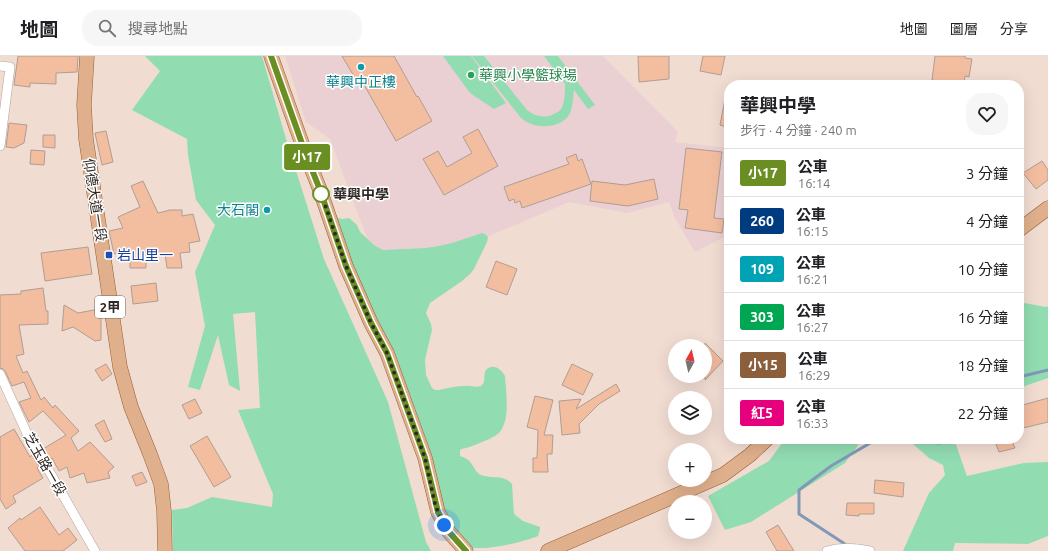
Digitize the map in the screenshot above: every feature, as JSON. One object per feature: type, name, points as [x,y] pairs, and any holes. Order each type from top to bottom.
[{"type":"main road","name":"仰德大道一段","points":[[87,56],[84,105],[86,139],[117,351],[131,407],[161,484],[164,511],[165,551]]},
{"type":"main road","points":[[271,56],[346,266],[371,323],[387,353],[425,458],[438,512],[449,532],[466,551]]},
{"type":"main road","points":[[1024,226],[1048,208]]},
{"type":"main road","points":[[548,551],[723,475],[750,455],[762,444]]},
{"type":"street","points":[[0,66],[10,67],[0,146]]},
{"type":"street","name":"芝玉路一段","points":[[0,374],[29,438],[95,551]]},
{"type":"street","points":[[827,551],[833,549],[854,548],[870,551]]},
{"type":"shaded area","name":"華興中學","points":[[285,56],[603,56],[678,132],[675,142],[724,147],[724,238],[695,252],[675,218],[669,202],[627,213],[569,202],[449,253],[375,259],[330,139],[306,122]]},
{"type":"green space","points":[[145,56],[262,56],[286,139],[324,259],[388,402],[426,542],[431,551],[173,551],[172,510],[187,508],[212,497],[272,507],[273,494],[238,410],[260,408],[255,312],[233,314],[240,391],[229,385],[218,335],[200,390],[188,387],[205,326],[195,272],[215,225],[196,200],[188,155],[187,139],[132,110],[160,71]]},
{"type":"green space","name":"華興小學籃球場","points":[[443,56],[471,56],[506,103],[494,109],[470,93]]},
{"type":"green space","points":[[472,56],[484,56],[527,110],[533,114],[543,117],[550,116],[558,112],[563,104],[565,84],[544,56],[558,56],[595,105],[588,109],[574,90],[573,102],[569,115],[566,119],[551,126],[540,126],[528,123],[521,118]]},
{"type":"green space","points":[[330,209],[333,209],[338,218],[349,218],[357,225],[360,232],[374,245],[383,250],[439,246],[482,233],[488,237],[474,269],[470,274],[430,303],[426,313],[432,330],[425,360],[426,375],[432,388],[439,390],[458,386],[481,386],[484,382],[485,373],[490,367],[498,368],[504,374],[507,406],[505,422],[502,429],[498,434],[490,438],[461,449],[460,456],[469,460],[479,474],[505,479],[512,484],[514,514],[523,521],[540,527],[538,536],[503,546],[484,548],[468,547],[445,521]]},
{"type":"green space","points":[[1024,303],[1046,307],[1048,306],[1048,378],[1024,386]]},
{"type":"green space","points":[[781,444],[859,444],[845,463],[751,522],[725,530],[712,504],[712,495],[710,495],[769,461]]},
{"type":"green space","points":[[913,444],[956,444],[967,476],[1024,463],[1048,462],[1048,536],[1028,544],[955,543],[953,551],[903,551],[929,493],[945,475],[943,465],[929,458]]},
{"type":"building","points":[[18,56],[78,56],[77,72],[56,73],[56,84],[30,83],[30,87],[14,85]]},
{"type":"building","points":[[342,56],[394,56],[432,121],[396,141],[359,76],[355,78]]},
{"type":"building","points":[[638,56],[669,56],[669,79],[639,82]]},
{"type":"building","points":[[703,56],[725,56],[721,75],[700,71]]},
{"type":"building","points":[[935,56],[965,56],[965,58],[972,59],[969,77],[965,76],[965,80],[932,80]]},
{"type":"building","points":[[724,104],[724,126],[720,125]]},
{"type":"building","points":[[9,123],[27,125],[24,143],[14,148],[6,147]]},
{"type":"building","points":[[478,129],[498,166],[444,195],[423,159],[438,151],[447,167],[472,153],[463,137]]},
{"type":"building","points":[[106,131],[113,162],[102,165],[95,133]]},
{"type":"building","points":[[43,135],[55,135],[55,148],[43,147]]},
{"type":"building","points":[[686,148],[722,152],[714,218],[724,219],[722,233],[685,228],[688,210],[679,209]]},
{"type":"building","points":[[31,150],[45,151],[44,165],[30,164]]},
{"type":"building","points":[[576,154],[578,161],[582,159],[591,184],[522,208],[520,201],[515,203],[514,199],[509,201],[504,187],[569,164],[566,158]]},
{"type":"building","points":[[1042,161],[1048,170],[1048,180],[1036,189],[1024,172]]},
{"type":"building","points":[[654,179],[658,199],[628,206],[590,201],[592,181],[625,185]]},
{"type":"building","points":[[143,181],[158,213],[170,210],[182,210],[182,216],[193,214],[200,241],[189,243],[190,252],[180,253],[182,268],[167,268],[165,254],[146,256],[146,268],[130,268],[130,251],[114,254],[109,231],[123,228],[118,217],[140,207],[131,186]]},
{"type":"building","points":[[88,247],[92,274],[45,281],[41,253]]},
{"type":"building","points":[[496,261],[517,269],[507,295],[486,287]]},
{"type":"building","points":[[156,283],[158,301],[133,304],[131,286]]},
{"type":"building","points":[[43,288],[46,311],[48,311],[48,324],[19,325],[24,354],[16,356],[23,373],[27,371],[41,400],[44,397],[53,408],[55,405],[79,431],[71,438],[78,451],[90,442],[114,467],[108,472],[110,478],[87,483],[84,473],[70,478],[67,467],[59,471],[52,458],[49,460],[43,449],[66,435],[43,411],[29,422],[19,402],[31,398],[24,382],[12,386],[5,371],[0,368],[0,295],[21,294],[21,291]]},
{"type":"building","points":[[64,305],[78,313],[99,309],[101,319],[101,340],[95,341],[73,327],[62,331]]},
{"type":"building","points":[[712,350],[723,361],[712,373]]},
{"type":"building","points":[[106,364],[112,374],[102,381],[95,370]]},
{"type":"building","points":[[572,364],[593,374],[583,395],[562,385]]},
{"type":"building","points":[[616,384],[620,391],[599,404],[579,424],[580,433],[562,435],[559,401],[581,399],[576,409]]},
{"type":"building","points":[[535,396],[553,400],[544,435],[553,435],[552,454],[547,454],[548,472],[533,472],[533,458],[537,458],[538,430],[527,427]]},
{"type":"building","points":[[1048,398],[1048,422],[1024,428],[1024,405]]},
{"type":"building","points":[[195,399],[202,413],[189,419],[182,405]]},
{"type":"building","points":[[104,420],[112,439],[105,442],[95,425]]},
{"type":"building","points":[[14,429],[30,457],[32,455],[39,466],[37,468],[43,478],[13,496],[16,502],[6,509],[0,499],[0,437]]},
{"type":"building","points":[[207,436],[231,477],[214,487],[190,446]]},
{"type":"building","points":[[996,444],[1013,444],[1015,448],[999,452]]},
{"type":"building","points":[[142,472],[147,482],[136,486],[132,476]]},
{"type":"building","points":[[875,480],[904,483],[903,497],[874,493]]},
{"type":"building","points":[[847,503],[874,503],[874,514],[859,514],[859,516],[846,515]]},
{"type":"building","points":[[40,507],[59,535],[68,528],[77,540],[63,551],[25,551],[8,528],[20,518],[21,520]]},
{"type":"building","points":[[778,525],[794,551],[777,551],[766,532]]},
{"type":"waterway","points":[[1024,376],[1048,370]]},
{"type":"waterway","points":[[848,546],[799,514],[799,490],[831,466],[868,444]]},
{"type":"bus line","name":"小17","points":[[271,56],[346,266],[371,323],[387,353],[425,458],[438,512],[449,532],[466,551]]},
{"type":"place","name":"華興中正樓","points":[[361,67]]},
{"type":"place","name":"華興小學籃球場","points":[[471,75]]},
{"type":"place","name":"華興中學","points":[[321,194]]},
{"type":"place","name":"大石閣","points":[[267,210]]},
{"type":"place","name":"岩山里一","points":[[109,255]]},
{"type":"route","points":[[321,194],[320,190],[346,266],[371,323],[387,353],[425,458],[435,504],[444,525]]}]
